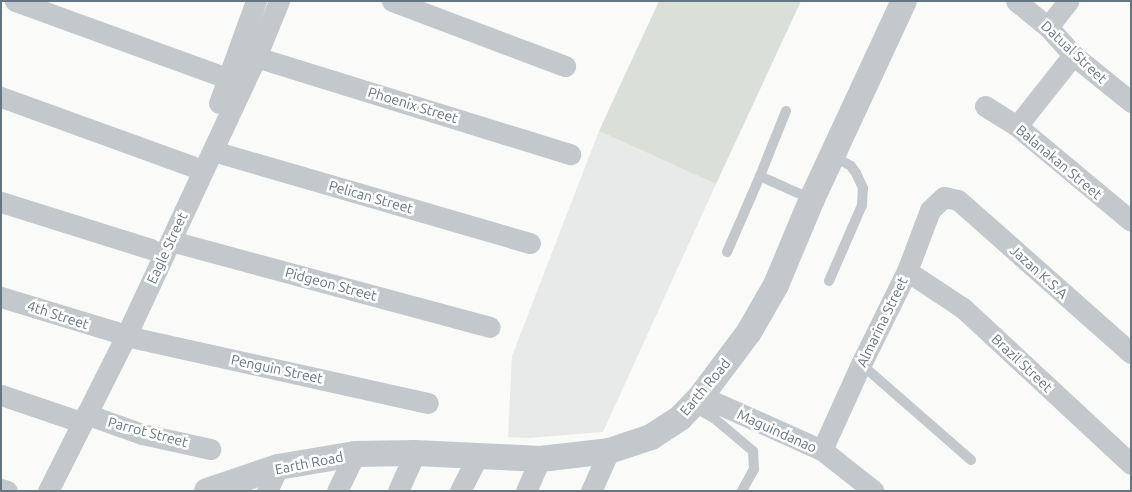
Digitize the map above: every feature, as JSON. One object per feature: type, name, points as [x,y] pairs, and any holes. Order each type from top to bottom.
[{"type":"street","points":[[15,1],[230,79]]},
{"type":"street","name":"Eagle Street","points":[[121,334],[151,249],[192,166],[230,79],[256,1]]},
{"type":"street","name":"Eagle Street","points":[[38,491],[79,417],[171,240],[256,57],[279,1]]},
{"type":"street","points":[[392,1],[565,66]]},
{"type":"street","name":"Earth Road","points":[[208,491],[278,467],[355,454],[416,454],[540,460],[609,451],[650,437],[680,418],[696,401],[749,332],[776,285],[812,199],[904,1]]},
{"type":"street","name":"Datual Street","points":[[1016,1],[1048,27],[1073,55],[1131,102]]},
{"type":"street","points":[[1048,27],[1068,1]]},
{"type":"street","points":[[1017,126],[1073,55]]},
{"type":"street","name":"Phoenix Street","points":[[256,57],[570,154]]},
{"type":"street","points":[[1,96],[192,166]]},
{"type":"street","name":"Balanakan Street","points":[[985,106],[1017,126],[1131,221]]},
{"type":"street","name":"Pelican Street","points":[[213,151],[530,243]]},
{"type":"street","name":"Almarina Street","points":[[822,450],[861,364],[907,271],[930,210],[944,197]]},
{"type":"street","name":"Jazan K.S.A","points":[[944,197],[958,200],[1131,353]]},
{"type":"street","points":[[1,202],[151,249]]},
{"type":"street","name":"Pidgeon Street","points":[[171,240],[490,327]]},
{"type":"street","name":"Brazil Street","points":[[907,271],[963,308],[1131,464]]},
{"type":"street","name":"4th Street","points":[[1,297],[121,334]]},
{"type":"street","name":"Penguin Street","points":[[121,334],[428,403]]},
{"type":"street","name":"Parrot Street","points":[[1,395],[142,434],[210,449]]},
{"type":"street","name":"Maguindanao","points":[[696,401],[822,450],[874,491]]},
{"type":"street","name":"Eagle Street","points":[[48,491],[79,417]]},
{"type":"street","points":[[591,491],[609,451]]},
{"type":"street","points":[[337,491],[355,454]]},
{"type":"street","points":[[398,491],[416,454]]},
{"type":"street","points":[[460,491],[476,456]]},
{"type":"street","points":[[526,491],[540,460]]},
{"type":"street","points":[[267,491],[278,467]]},
{"type":"street","points":[[1,489],[7,491]]},
{"type":"lane","points":[[726,252],[760,176],[786,111]]},
{"type":"lane","points":[[828,281],[862,205],[863,188],[851,166],[833,156]]},
{"type":"lane","points":[[760,176],[812,199]]},
{"type":"lane","points":[[861,364],[971,460]]},
{"type":"lane","points":[[696,401],[753,451],[754,468],[742,491]]},
{"type":"shaded area","points":[[659,1],[801,1],[716,184],[599,131]]},
{"type":"shaded area","points":[[599,131],[716,184],[603,432],[529,438],[508,437],[512,356]]}]
